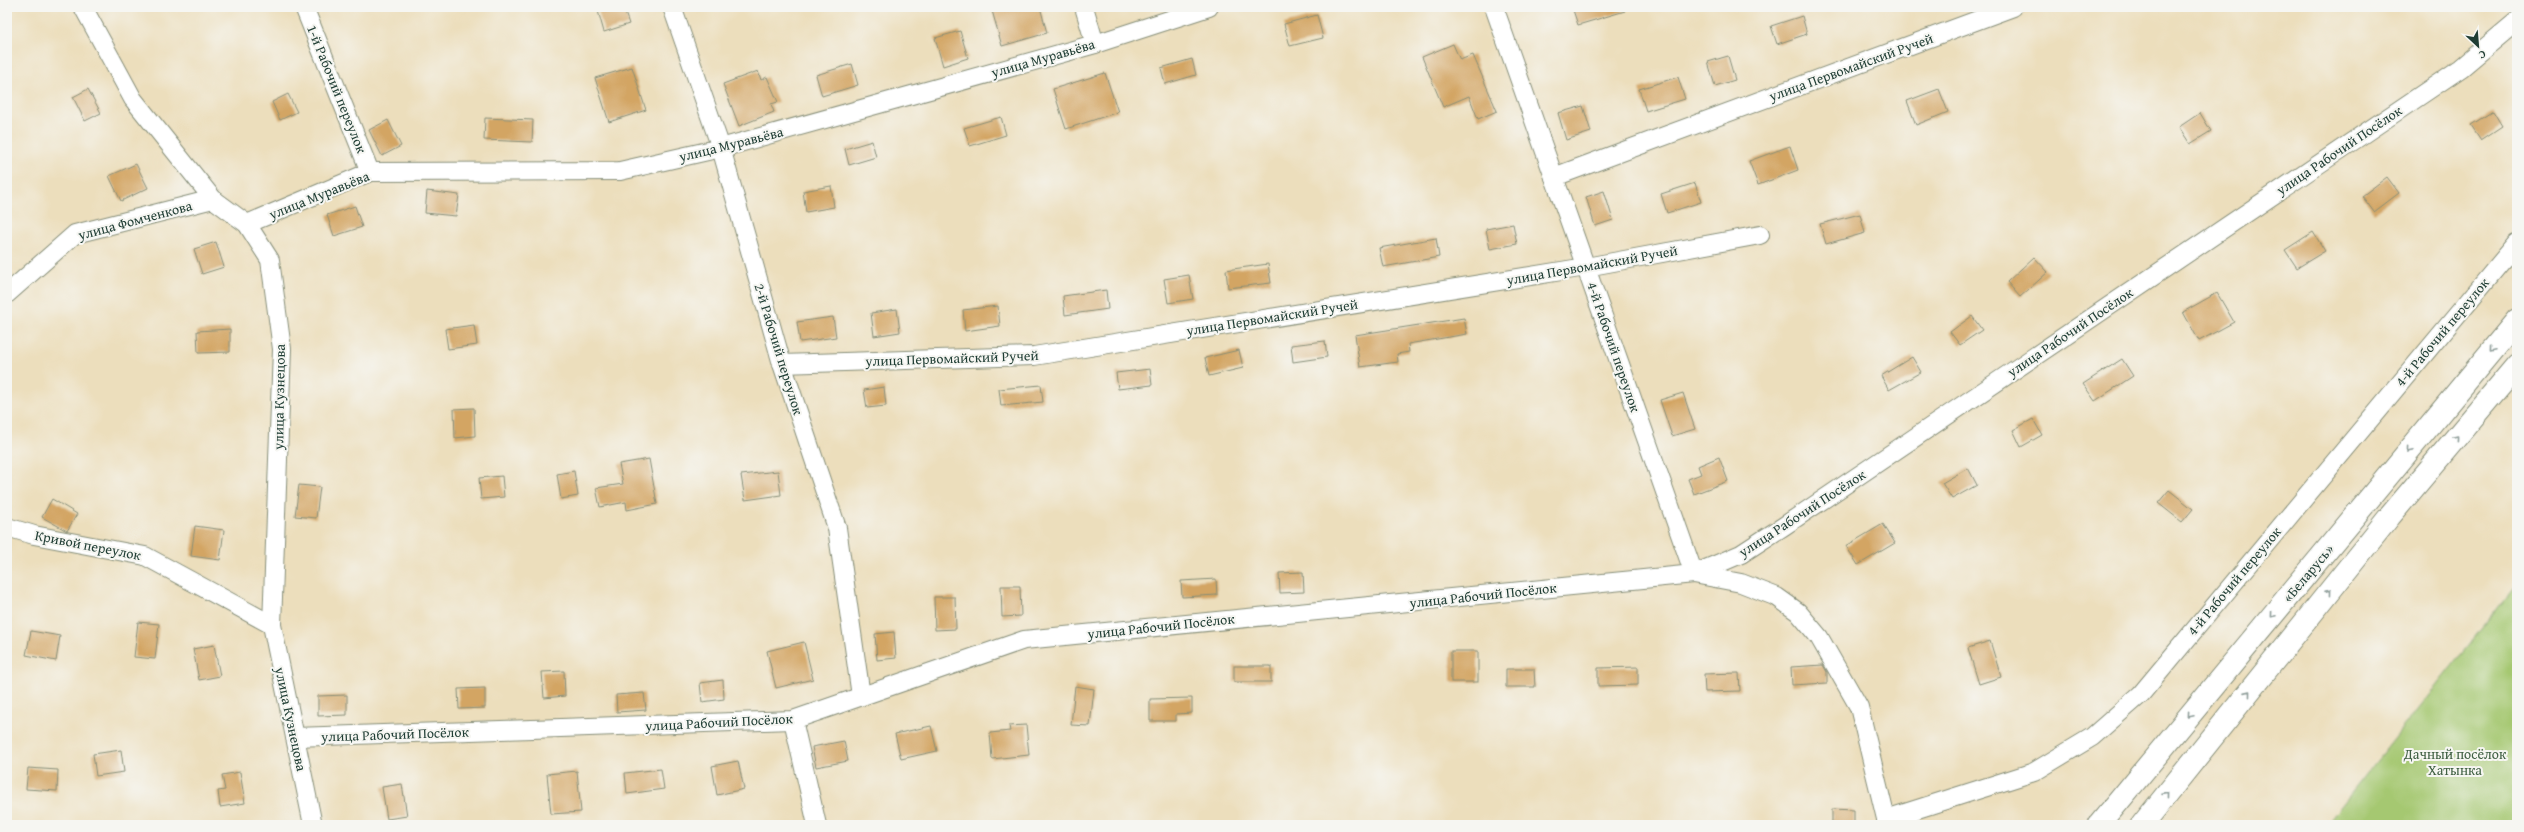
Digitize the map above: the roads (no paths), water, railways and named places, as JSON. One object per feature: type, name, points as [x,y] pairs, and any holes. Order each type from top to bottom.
[{"type":"highway","name":"«Беларусь»","points":[[2099,825],[2517,320]]},
{"type":"highway","name":"«Беларусь»","points":[[2142,825],[2390,516],[2517,365]]},
{"type":"street","name":"улица Кузнецова","points":[[83,7],[133,98],[213,199],[247,224],[270,260],[282,349],[272,625],[313,825]]},
{"type":"street","name":"1-й Рабочий переулок","points":[[304,7],[370,172]]},
{"type":"street","name":"2-й Рабочий переулок","points":[[672,7],[721,148],[782,364],[836,528],[861,696]]},
{"type":"street","points":[[1084,7],[1095,44]]},
{"type":"street","name":"улица Муравьёва","points":[[247,224],[370,172],[620,171],[721,148],[1095,44],[1209,7]]},
{"type":"street","name":"4-й Рабочий переулок","points":[[1494,7],[1694,574]]},
{"type":"street","name":"улица Первомайский Ручей","points":[[1554,177],[2013,7]]},
{"type":"street","name":"улица Рабочий Посёлок","points":[[295,737],[793,720],[1024,640],[1694,574],[1741,554],[2461,68],[2517,21]]},
{"type":"street","name":"улица Фомченкова","points":[[7,294],[75,234],[213,199]]},
{"type":"street","name":"улица Первомайский Ручей","points":[[782,364],[1034,356],[1586,267],[1760,235]]},
{"type":"street","name":"4-й Рабочий переулок","points":[[1886,822],[2034,772],[2092,737],[2141,694],[2517,243]]},
{"type":"street","name":"Кривой переулок","points":[[7,527],[34,535],[145,556],[272,625]]},
{"type":"street","points":[[1694,574],[1741,583],[1777,598],[1798,612],[1819,637],[1859,707],[1886,822]]},
{"type":"street","points":[[793,720],[817,825]]},
{"type":"park label","name":"Дачный посёлок Хатынка","points":[[2455,762]]}]
